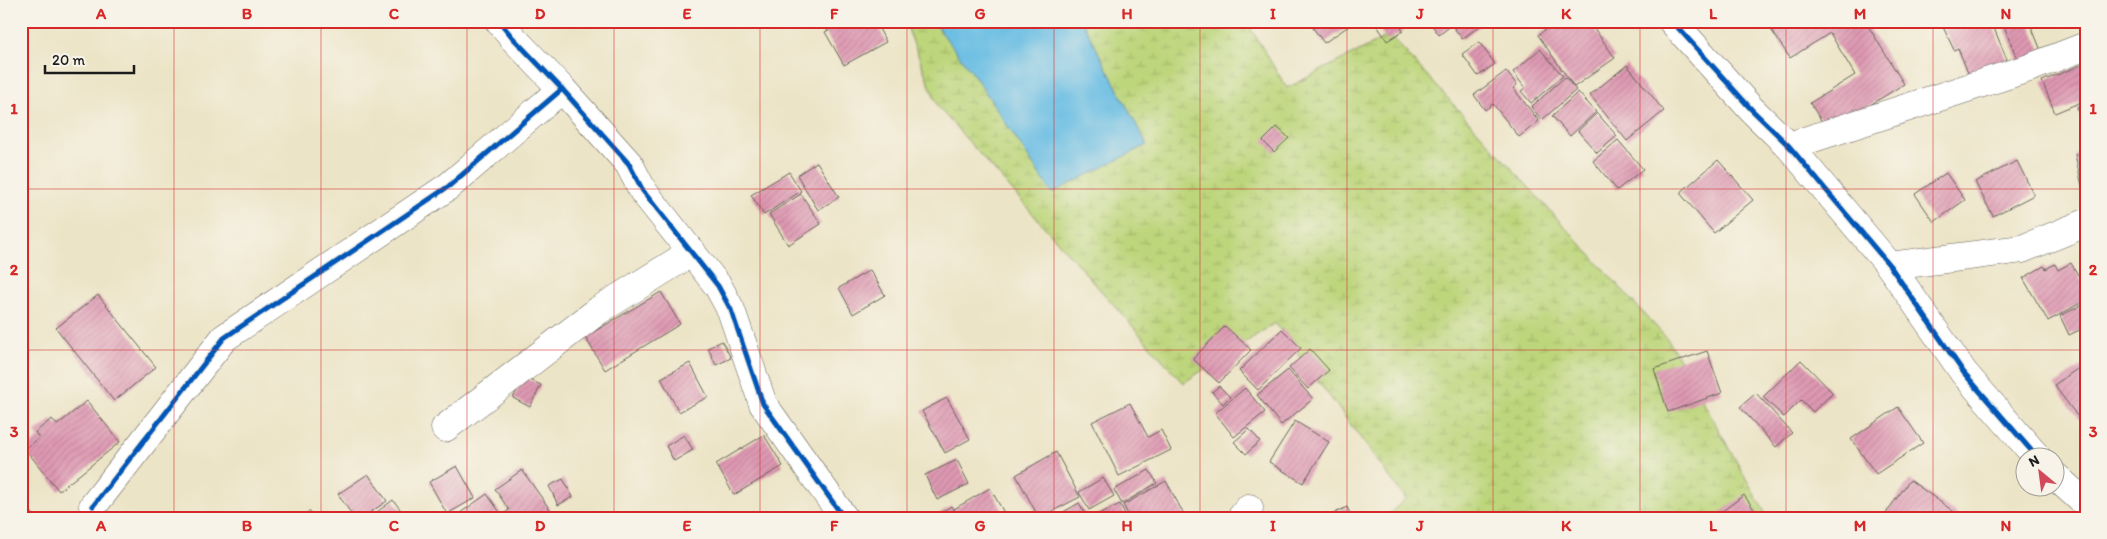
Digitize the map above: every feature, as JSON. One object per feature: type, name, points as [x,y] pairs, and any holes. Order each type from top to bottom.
[{"type":"street","points":[[499,21],[629,164],[643,191],[718,286],[731,310],[763,404],[844,518]]},
{"type":"street","points":[[1672,21],[1752,110],[1789,146],[1890,266],[1964,373],[2027,446]]},
{"type":"street","points":[[1789,146],[2029,68],[2086,46]]},
{"type":"street","points":[[93,506],[224,338],[449,186],[562,89]]},
{"type":"street","points":[[1890,266],[2022,249],[2086,223]]},
{"type":"street","points":[[445,428],[599,310],[692,252]]},
{"type":"street","points":[[2064,485],[2086,504]]},
{"type":"green space","points":[[905,21],[1246,21],[1287,88],[1390,35],[1669,341],[1768,518],[1384,518],[1406,499],[1275,323],[1183,383],[938,107]]},
{"type":"water","points":[[933,21],[1082,21],[1147,145],[1052,193],[976,78]]},
{"type":"building","points":[[844,21],[875,21],[886,42],[844,65],[825,32]]},
{"type":"building","points":[[1308,21],[1356,21],[1324,43]]},
{"type":"building","points":[[1374,21],[1397,21],[1403,31],[1387,41]]},
{"type":"building","points":[[1429,21],[1487,21],[1462,39],[1452,25],[1439,35]]},
{"type":"building","points":[[1558,21],[1589,21],[1615,58],[1574,87],[1538,35]]},
{"type":"building","points":[[1780,21],[1865,21],[1904,84],[1828,131],[1810,103],[1855,75],[1830,33],[1790,58],[1770,28]]},
{"type":"building","points":[[1956,21],[1991,21],[2008,62],[1970,78],[1958,48],[1954,50],[1943,27]]},
{"type":"building","points":[[2002,21],[2029,21],[2042,53],[2019,63]]},
{"type":"building","points":[[1479,42],[1495,64],[1478,76],[1462,54]]},
{"type":"building","points":[[1540,49],[1563,76],[1531,103],[1521,91],[1525,88],[1513,72]]},
{"type":"building","points":[[2086,63],[2086,100],[2055,113],[2042,81]]},
{"type":"building","points":[[1627,65],[1664,111],[1627,141],[1590,95]]},
{"type":"building","points":[[1506,71],[1517,85],[1513,88],[1539,121],[1519,137],[1493,104],[1485,110],[1474,95]]},
{"type":"building","points":[[1565,77],[1576,90],[1542,120],[1531,107]]},
{"type":"building","points":[[1578,92],[1596,112],[1570,136],[1552,116]]},
{"type":"building","points":[[2086,104],[2086,126],[2077,108]]},
{"type":"building","points":[[1597,113],[1617,136],[1597,153],[1578,131]]},
{"type":"building","points":[[1277,127],[1289,138],[1274,152],[1263,141]]},
{"type":"building","points":[[1618,140],[1643,169],[1617,190],[1593,161]]},
{"type":"building","points":[[2086,151],[2086,200],[2085,200],[2075,154]]},
{"type":"building","points":[[1718,160],[1753,200],[1714,233],[1680,193]]},
{"type":"building","points":[[2017,161],[2034,195],[1993,216],[1975,182]]},
{"type":"building","points":[[817,162],[839,197],[818,210],[797,175]]},
{"type":"building","points":[[789,172],[801,191],[764,215],[751,195]]},
{"type":"building","points":[[1946,173],[1965,200],[1934,222],[1915,194]]},
{"type":"building","points":[[801,194],[821,224],[788,245],[769,214]]},
{"type":"building","points":[[2071,263],[2086,288],[2086,300],[2048,321],[2023,278],[2044,266],[2046,269],[2055,264],[2058,270]]},
{"type":"building","points":[[870,270],[885,295],[853,314],[839,288]]},
{"type":"building","points":[[661,292],[680,324],[605,370],[585,337]]},
{"type":"building","points":[[98,295],[156,367],[114,401],[56,328]]},
{"type":"building","points":[[2086,303],[2086,327],[2069,335],[2060,316]]},
{"type":"building","points":[[1225,326],[1251,350],[1219,383],[1193,359]]},
{"type":"building","points":[[1282,329],[1301,348],[1258,390],[1239,371]]},
{"type":"building","points":[[722,341],[731,358],[716,365],[708,348]]},
{"type":"building","points":[[1310,349],[1329,370],[1308,389],[1289,368]]},
{"type":"building","points":[[1707,351],[1722,393],[1668,412],[1654,369]]},
{"type":"building","points":[[1801,360],[1833,393],[1813,412],[1801,400],[1784,417],[1763,397]]},
{"type":"building","points":[[690,363],[708,397],[679,412],[661,378]]},
{"type":"building","points":[[2086,363],[2086,423],[2084,425],[2054,385]]},
{"type":"building","points":[[1288,370],[1313,399],[1281,425],[1257,395]]},
{"type":"building","points":[[524,377],[541,385],[530,407],[513,398]]},
{"type":"building","points":[[1219,386],[1230,397],[1223,404],[1212,392]]},
{"type":"building","points":[[1245,388],[1265,412],[1234,437],[1215,413]]},
{"type":"building","points":[[1756,393],[1792,433],[1776,447],[1740,407]]},
{"type":"building","points":[[947,398],[970,439],[945,453],[922,411]]},
{"type":"building","points":[[87,401],[120,442],[59,491],[25,449],[39,438],[35,432],[52,419],[57,425]]},
{"type":"building","points":[[1130,403],[1148,437],[1161,430],[1171,450],[1119,476],[1092,422]]},
{"type":"building","points":[[1898,407],[1923,443],[1876,474],[1851,439]]},
{"type":"building","points":[[1295,421],[1329,442],[1303,483],[1269,462]]},
{"type":"building","points":[[1249,429],[1260,441],[1246,454],[1234,442]]},
{"type":"building","points":[[684,435],[693,450],[674,461],[666,446]]},
{"type":"building","points":[[764,435],[783,466],[734,495],[716,464]]},
{"type":"building","points":[[1056,452],[1080,497],[1039,518],[1016,475]]},
{"type":"building","points":[[957,460],[969,484],[937,500],[925,475]]},
{"type":"building","points":[[457,466],[475,498],[447,514],[429,482]]},
{"type":"building","points":[[522,470],[556,518],[464,518],[460,513],[487,494],[502,515],[509,510],[495,489]]},
{"type":"building","points":[[1149,470],[1157,483],[1122,504],[1114,490]]},
{"type":"building","points":[[368,474],[387,501],[362,518],[354,518],[338,494]]},
{"type":"building","points":[[1103,478],[1114,496],[1089,510],[1079,492]]},
{"type":"building","points":[[563,479],[573,497],[558,505],[549,486]]},
{"type":"building","points":[[1910,480],[1957,514],[1955,518],[1882,518]]},
{"type":"building","points":[[1166,481],[1186,518],[1130,518],[1123,505]]},
{"type":"building","points":[[990,488],[1007,518],[959,518],[954,509]]},
{"type":"building","points":[[1744,495],[1760,518],[1713,518]]},
{"type":"building","points":[[21,499],[36,518],[21,518]]},
{"type":"building","points":[[393,500],[407,518],[369,518]]},
{"type":"building","points":[[1079,503],[1086,515],[1082,518],[1053,518]]},
{"type":"building","points":[[1120,504],[1127,518],[1090,518]]},
{"type":"building","points":[[951,506],[958,518],[933,518]]},
{"type":"building","points":[[1347,507],[1352,518],[1325,518]]},
{"type":"building","points":[[309,511],[313,518],[298,518]]},
{"type":"cycle path","points":[[499,21],[629,164],[643,191],[718,286],[731,310],[763,404],[844,518]]},
{"type":"cycle path","points":[[1672,21],[1752,110],[1789,146],[1890,266],[1964,373],[2027,446]]},
{"type":"cycle path","points":[[93,506],[224,338],[449,186],[562,89]]}]
